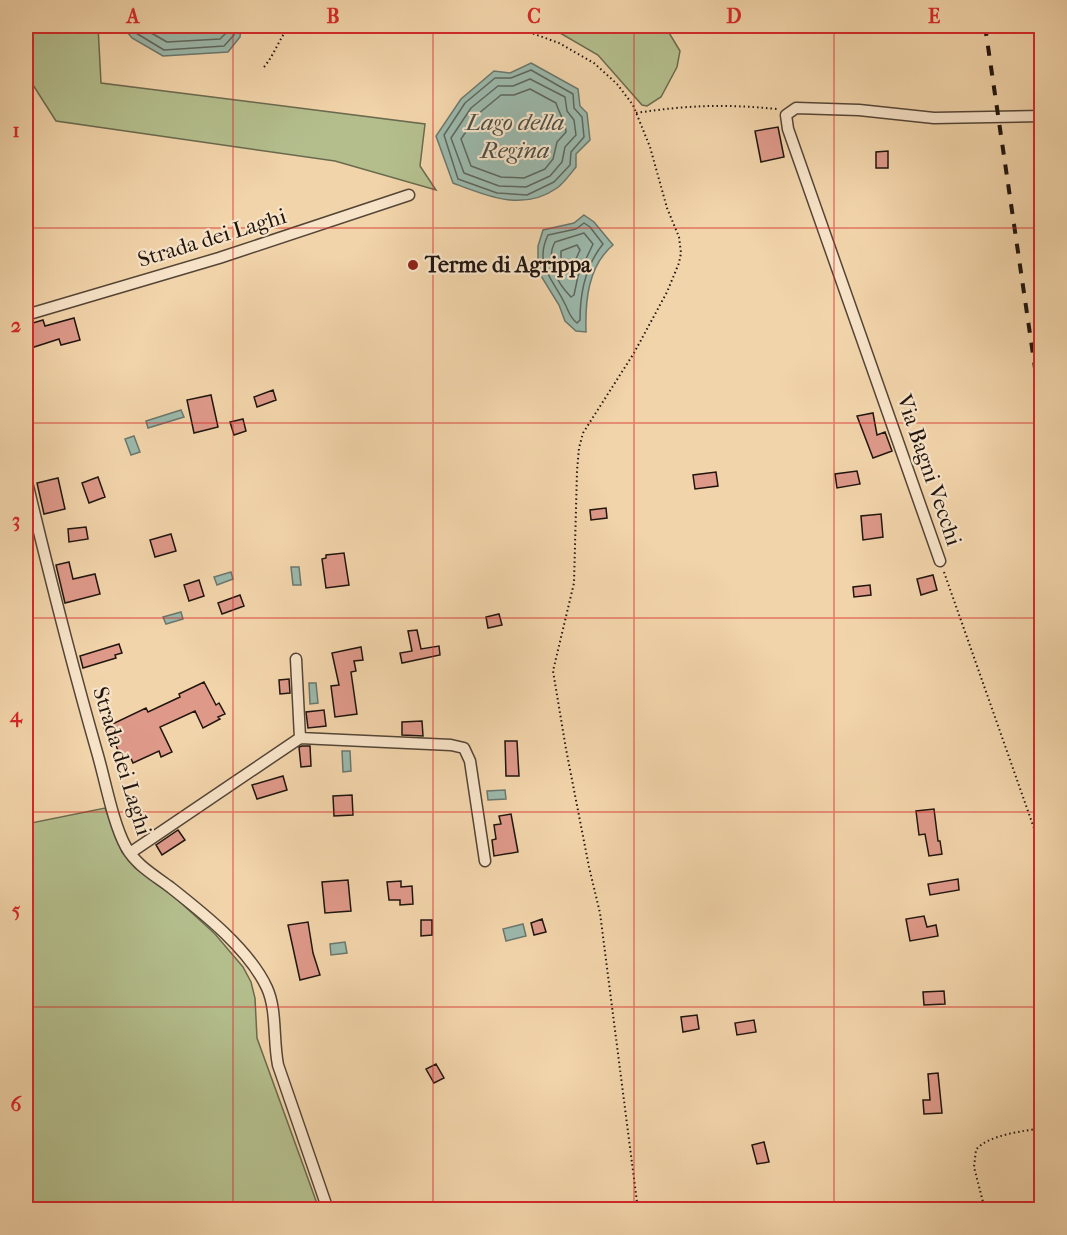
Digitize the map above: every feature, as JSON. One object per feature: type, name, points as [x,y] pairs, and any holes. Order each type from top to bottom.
[{"type":"street","points":[[796,108],[859,110],[933,118],[1041,116]]},
{"type":"street","name":"Via Bagni Vecchi","points":[[796,108],[788,111],[786,115],[788,129],[940,561]]},
{"type":"street","name":"Strada dei Laghi","points":[[26,315],[219,258],[409,195]]},
{"type":"street","name":"Strada dei Laghi","points":[[26,478],[94,740],[121,834],[130,853],[142,867],[192,905],[225,935],[248,960],[264,983],[272,1004],[278,1065],[328,1209]]},
{"type":"street","points":[[296,659],[300,738]]},
{"type":"street","points":[[130,853],[300,738],[451,745],[464,748],[471,761],[485,861]]},
{"type":"path","points":[[264,67],[290,26]]},
{"type":"path","points":[[349,26],[526,31],[559,43],[594,63],[617,84],[633,105],[650,147],[679,237],[679,264],[668,292],[583,433],[577,471],[574,583],[554,671],[570,770],[600,913],[638,1209]]},
{"type":"path","points":[[636,113],[682,106],[711,105],[796,108]]},
{"type":"path","name":"Via Bagni Vecchi","points":[[940,561],[1041,851]]},
{"type":"path","points":[[985,1209],[974,1167],[974,1155],[978,1146],[998,1138],[1041,1128]]},
{"type":"green space","points":[[26,26],[98,26],[101,83],[425,124],[420,166],[436,190],[335,161],[56,121],[26,74]]},
{"type":"green space","points":[[548,26],[665,26],[680,51],[677,67],[661,97],[647,106],[642,105],[598,55]]},
{"type":"green space","points":[[105,808],[122,852],[135,868],[168,891],[215,934],[243,967],[251,982],[255,998],[257,1038],[319,1209],[26,1210],[26,824]]},
{"type":"water","points":[[122,26],[241,26],[240,37],[228,52],[163,56],[132,38]]},
{"type":"water","name":"Lago della Regina","points":[[531,63],[578,89],[580,106],[587,113],[590,140],[576,154],[576,167],[557,188],[531,199],[492,197],[453,183],[436,136],[461,99],[494,71],[510,73]]},
{"type":"water","points":[[584,215],[594,222],[613,245],[598,263],[593,274],[586,308],[586,332],[576,331],[565,321],[559,305],[538,271],[538,246],[543,230],[574,223]]},
{"type":"water","points":[[181,410],[184,417],[148,428],[146,421]]},
{"type":"water","points":[[134,436],[140,452],[131,455],[125,439]]},
{"type":"water","points":[[291,567],[299,567],[301,585],[293,585]]},
{"type":"water","points":[[231,572],[233,579],[217,585],[214,577]]},
{"type":"water","points":[[181,612],[183,619],[166,624],[163,617]]},
{"type":"water","points":[[309,683],[316,683],[318,703],[310,704]]},
{"type":"water","points":[[342,751],[350,751],[351,771],[343,772]]},
{"type":"water","points":[[505,790],[506,799],[488,800],[487,791]]},
{"type":"water","points":[[523,924],[526,936],[506,941],[503,929]]},
{"type":"water","points":[[345,942],[347,953],[331,955],[330,944]]},
{"type":"building","points":[[778,127],[784,157],[761,162],[755,131]]},
{"type":"building","points":[[888,151],[888,168],[876,168],[876,152]]},
{"type":"building","points":[[74,318],[80,340],[61,345],[59,339],[28,349],[26,325],[43,320],[45,326]]},
{"type":"building","points":[[273,390],[276,400],[257,407],[254,397]]},
{"type":"building","points":[[211,395],[218,427],[194,433],[187,400]]},
{"type":"building","points":[[873,413],[877,435],[885,432],[892,451],[873,458],[857,416]]},
{"type":"building","points":[[243,419],[246,431],[234,435],[230,422]]},
{"type":"building","points":[[857,471],[860,484],[837,488],[835,474]]},
{"type":"building","points":[[716,472],[718,486],[695,489],[693,475]]},
{"type":"building","points":[[98,477],[105,497],[89,503],[82,483]]},
{"type":"building","points":[[58,478],[65,509],[44,514],[37,483]]},
{"type":"building","points":[[606,508],[607,518],[591,520],[590,510]]},
{"type":"building","points":[[881,514],[883,537],[863,540],[861,516]]},
{"type":"building","points":[[86,527],[88,539],[69,542],[68,529]]},
{"type":"building","points":[[171,534],[176,551],[155,557],[150,540]]},
{"type":"building","points":[[344,553],[349,585],[326,588],[322,559],[326,558],[326,555]]},
{"type":"building","points":[[69,562],[73,579],[95,574],[100,594],[65,603],[56,565]]},
{"type":"building","points":[[933,575],[937,590],[921,595],[917,579]]},
{"type":"building","points":[[199,580],[204,596],[189,601],[184,585]]},
{"type":"building","points":[[870,585],[871,595],[854,597],[853,587]]},
{"type":"building","points":[[240,595],[244,606],[222,614],[218,603]]},
{"type":"building","points":[[499,614],[502,625],[488,628],[486,617]]},
{"type":"building","points":[[417,630],[421,649],[439,646],[440,655],[402,663],[400,653],[412,651],[408,631]]},
{"type":"building","points":[[119,644],[122,653],[115,655],[116,658],[83,668],[80,656]]},
{"type":"building","points":[[361,647],[363,660],[354,661],[356,671],[351,672],[357,714],[335,717],[331,686],[339,685],[332,653]]},
{"type":"building","points":[[289,679],[290,693],[280,694],[279,680]]},
{"type":"building","points":[[204,682],[216,705],[219,703],[225,714],[218,717],[220,719],[203,728],[195,711],[160,727],[172,752],[161,757],[159,751],[133,763],[129,754],[122,758],[111,736],[109,737],[104,728],[146,708],[148,712],[180,697],[179,694]]},
{"type":"building","points":[[324,710],[326,726],[308,728],[306,712]]},
{"type":"building","points":[[422,721],[423,736],[402,735],[402,722]]},
{"type":"building","points":[[505,741],[517,741],[519,776],[506,776]]},
{"type":"building","points":[[310,746],[311,766],[301,767],[299,747]]},
{"type":"building","points":[[283,776],[287,790],[257,799],[252,785]]},
{"type":"building","points":[[352,795],[353,815],[334,816],[333,796]]},
{"type":"building","points":[[934,809],[942,854],[929,856],[925,834],[919,835],[916,811]]},
{"type":"building","points":[[511,814],[518,852],[494,856],[492,840],[496,839],[494,825],[501,824],[499,816]]},
{"type":"building","points":[[178,830],[185,840],[162,855],[156,845]]},
{"type":"building","points":[[958,879],[959,890],[930,895],[928,884]]},
{"type":"building","points":[[348,880],[351,911],[325,913],[322,882]]},
{"type":"building","points":[[401,881],[401,887],[412,886],[413,904],[400,905],[400,900],[389,900],[387,882]]},
{"type":"building","points":[[924,916],[927,927],[936,925],[938,936],[910,941],[906,919]]},
{"type":"building","points":[[542,919],[546,932],[534,935],[531,923]]},
{"type":"building","points":[[421,920],[432,920],[432,935],[421,936]]},
{"type":"building","points":[[308,922],[313,953],[320,975],[300,980],[288,925]]},
{"type":"building","points":[[944,991],[945,1004],[924,1005],[923,992]]},
{"type":"building","points":[[697,1015],[699,1029],[683,1032],[681,1017]]},
{"type":"building","points":[[754,1020],[756,1032],[737,1035],[735,1023]]},
{"type":"building","points":[[436,1064],[444,1078],[434,1083],[426,1069]]},
{"type":"building","points":[[938,1073],[942,1113],[924,1114],[923,1100],[930,1100],[928,1074]]},
{"type":"building","points":[[764,1142],[769,1162],[757,1164],[752,1145]]},
{"type":"railway","points":[[985,26],[1042,416]]},
{"type":"place","name":"Terme di Agrippa","points":[[413,265]]}]
